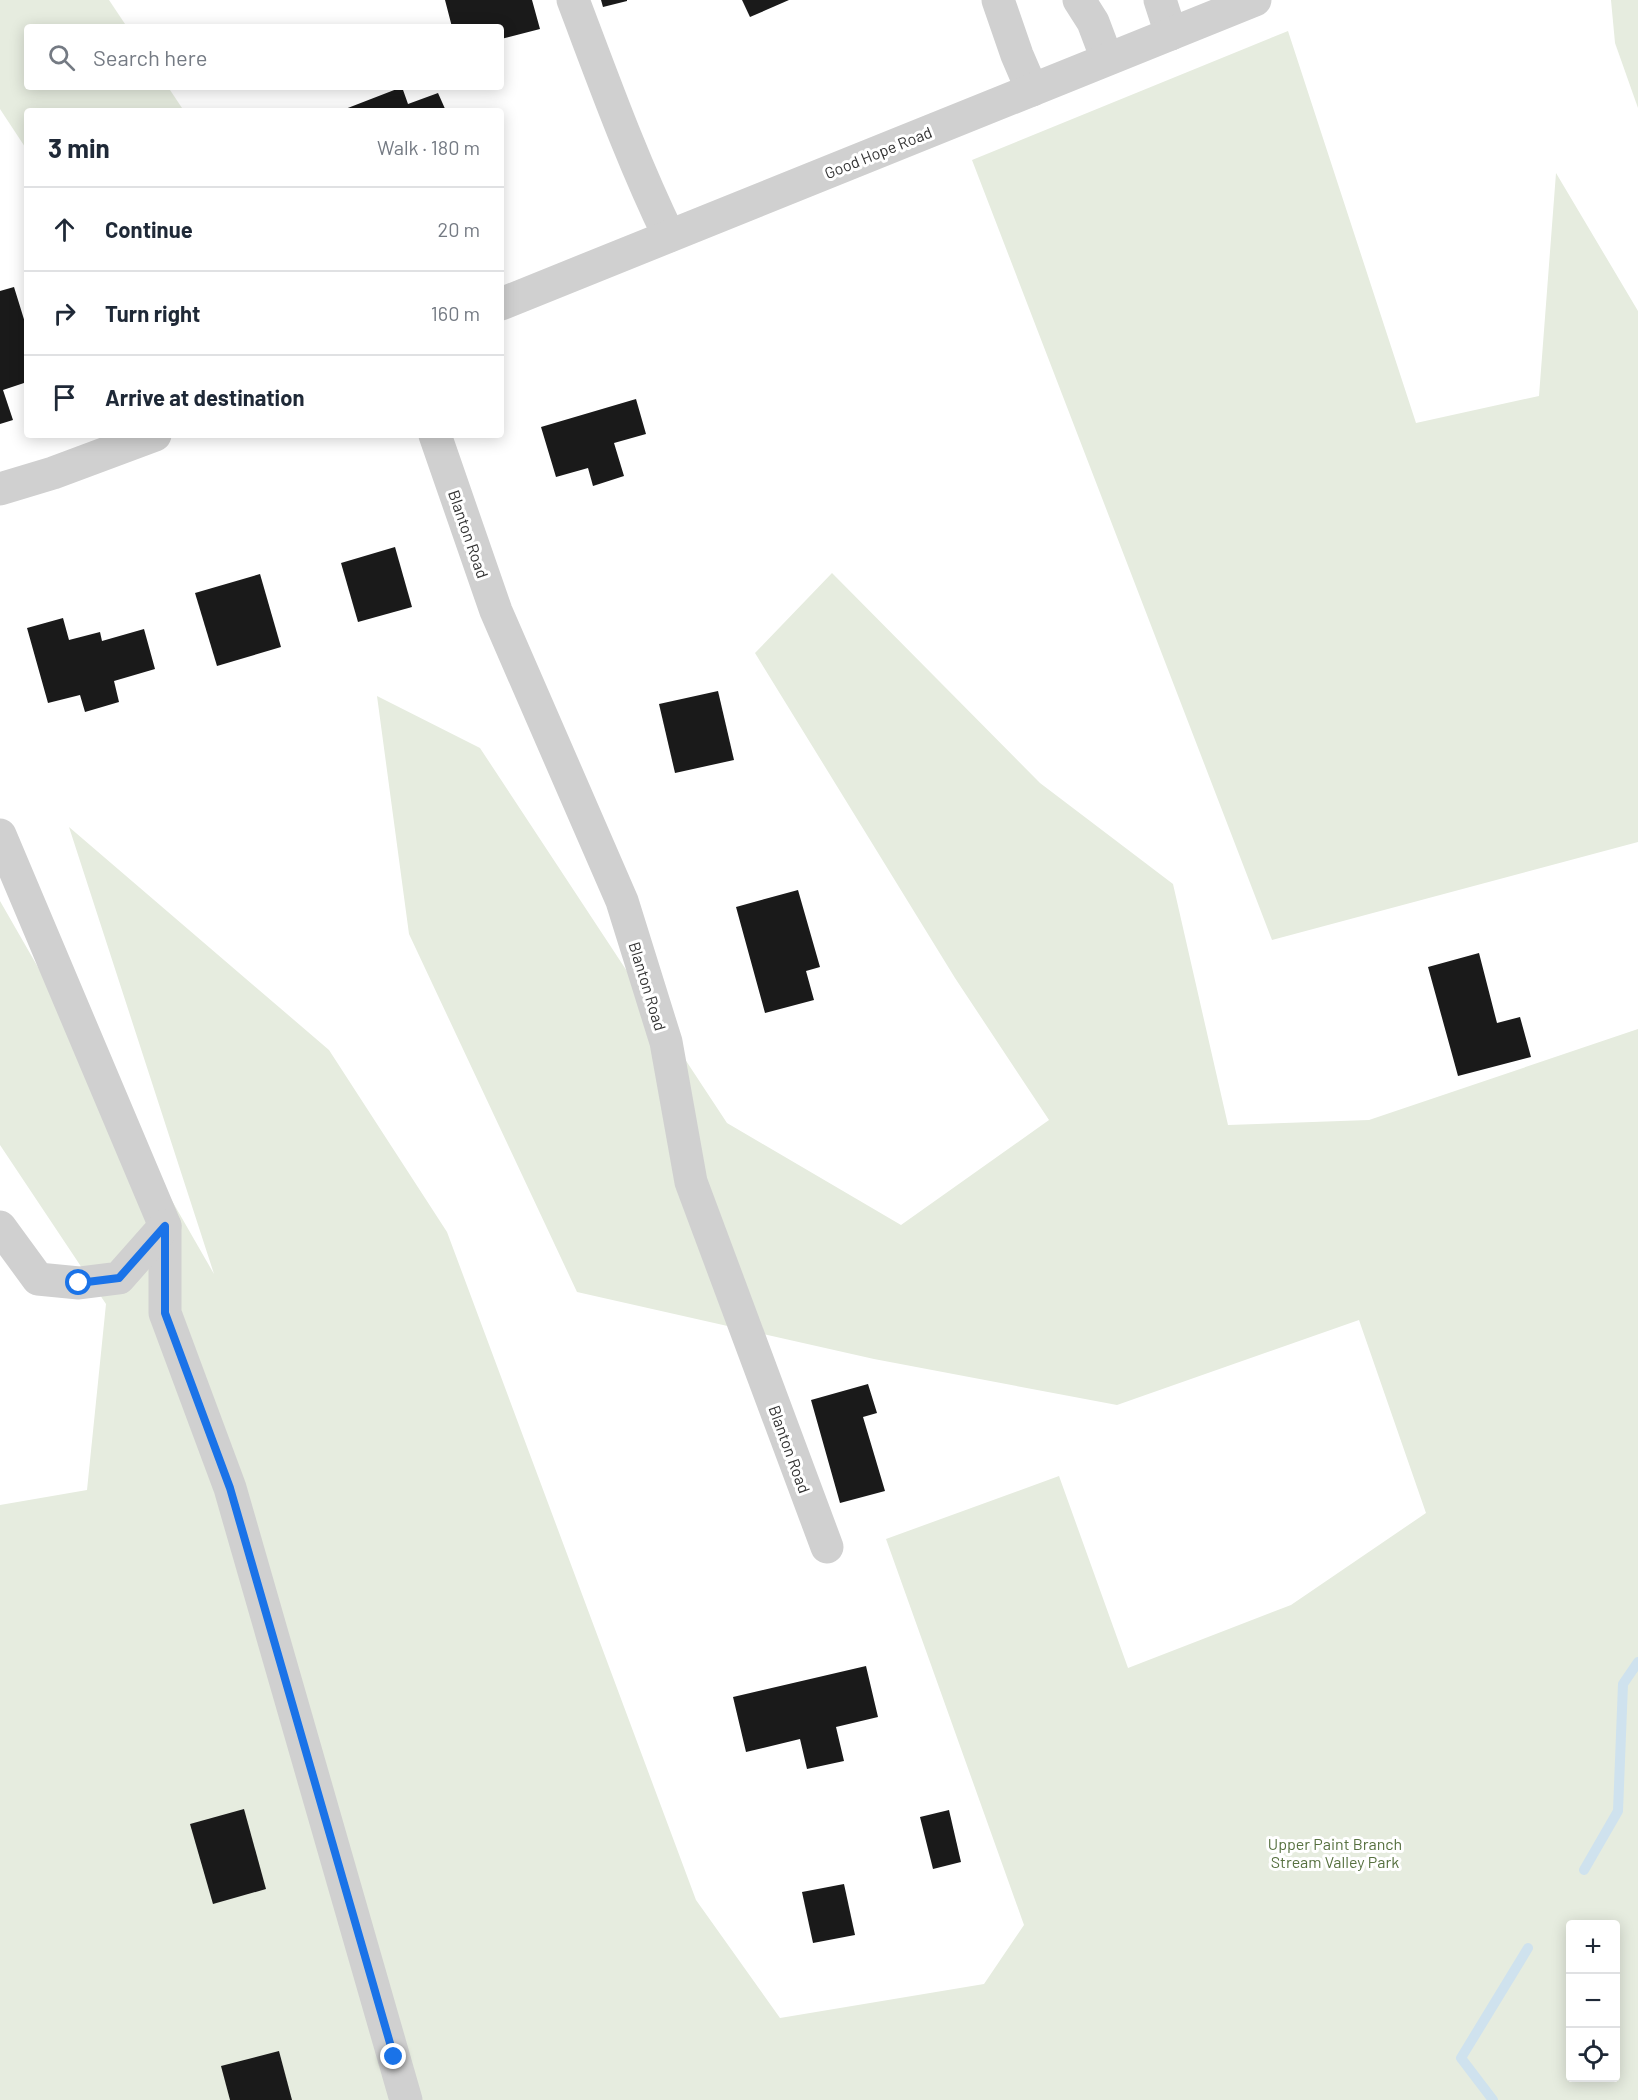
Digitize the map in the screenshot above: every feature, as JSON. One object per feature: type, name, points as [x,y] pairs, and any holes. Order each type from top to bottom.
[{"type":"street","points":[[573,0],[602,78],[669,236]]},
{"type":"street","points":[[998,0],[1032,90]]},
{"type":"street","points":[[1079,0],[1093,22],[1107,59]]},
{"type":"street","points":[[1160,0],[1171,34]]},
{"type":"street","name":"Good Hope Road","points":[[504,302],[1255,0]]},
{"type":"street","points":[[0,489],[53,473],[147,438]]},
{"type":"street","name":"Blanton Road","points":[[436,438],[496,611],[622,901],[666,1042],[691,1182],[827,1547]]},
{"type":"street","points":[[0,835],[165,1226],[165,1313],[230,1488],[406,2100]]},
{"type":"street","points":[[0,1227],[38,1279],[79,1283],[119,1278],[165,1226]]},
{"type":"green space","points":[[0,0],[109,0],[125,24],[24,24],[24,90],[170,90],[182,108],[24,108],[24,145],[0,109]]},
{"type":"green space","points":[[1611,0],[1638,0],[1638,108],[1615,43]]},
{"type":"green space","points":[[1288,31],[1416,423],[1539,396],[1556,173],[1638,311],[1638,842],[1272,940],[972,160]]},
{"type":"green space","name":"Upper Paint Branch Stream Valley Park","points":[[832,573],[1040,783],[1173,884],[1228,1125],[1369,1120],[1638,1029],[1638,2100],[0,2100],[0,1505],[87,1490],[106,1304],[0,1145],[0,901],[214,1274],[69,827],[329,1050],[447,1232],[696,1900],[780,2018],[984,1984],[1024,1925],[886,1539],[1059,1476],[1128,1668],[1291,1605],[1426,1513],[1359,1320],[1117,1405],[874,1359],[577,1292],[409,934],[377,696],[480,748],[727,1123],[901,1225],[1049,1120],[955,978],[755,653]]},
{"type":"building","points":[[445,0],[532,0],[540,29],[504,38],[504,24],[451,24]]},
{"type":"building","points":[[601,0],[627,0],[627,1],[603,7]]},
{"type":"building","points":[[742,0],[789,0],[750,17]]},
{"type":"building","points":[[394,90],[403,90],[408,104],[438,93],[445,108],[348,108]]},
{"type":"building","points":[[14,287],[24,319],[24,383],[3,390],[13,420],[0,424],[0,291]]},
{"type":"building","points":[[636,399],[646,434],[614,443],[624,476],[593,486],[588,468],[556,477],[541,427]]},
{"type":"building","points":[[395,547],[412,607],[358,622],[341,563]]},
{"type":"building","points":[[260,574],[281,647],[217,666],[195,593]]},
{"type":"building","points":[[63,618],[69,640],[100,632],[102,641],[144,629],[155,669],[114,681],[119,702],[85,712],[80,695],[48,703],[27,628]]},
{"type":"building","points":[[718,691],[734,760],[675,773],[659,704]]},
{"type":"building","points":[[798,890],[820,967],[806,971],[814,1000],[765,1013],[736,907]]},
{"type":"building","points":[[1479,953],[1497,1023],[1520,1017],[1531,1057],[1458,1076],[1428,967]]},
{"type":"building","points":[[868,1384],[877,1413],[863,1417],[885,1491],[840,1503],[811,1400]]},
{"type":"building","points":[[866,1666],[878,1717],[836,1727],[844,1761],[807,1769],[800,1739],[746,1752],[733,1697]]},
{"type":"building","points":[[244,1809],[266,1889],[213,1904],[190,1824]]},
{"type":"building","points":[[949,1810],[961,1862],[933,1869],[920,1817]]},
{"type":"building","points":[[844,1884],[855,1935],[813,1943],[802,1892]]},
{"type":"building","points":[[279,2051],[292,2100],[230,2100],[221,2066]]},
{"type":"waterway","points":[[1584,1870],[1618,1811],[1623,1684],[1638,1662]]},
{"type":"waterway","points":[[1493,2100],[1461,2058],[1528,1948]]},
{"type":"route","points":[[79,1283],[119,1278],[165,1226],[165,1313],[230,1488],[394,2057]]}]
